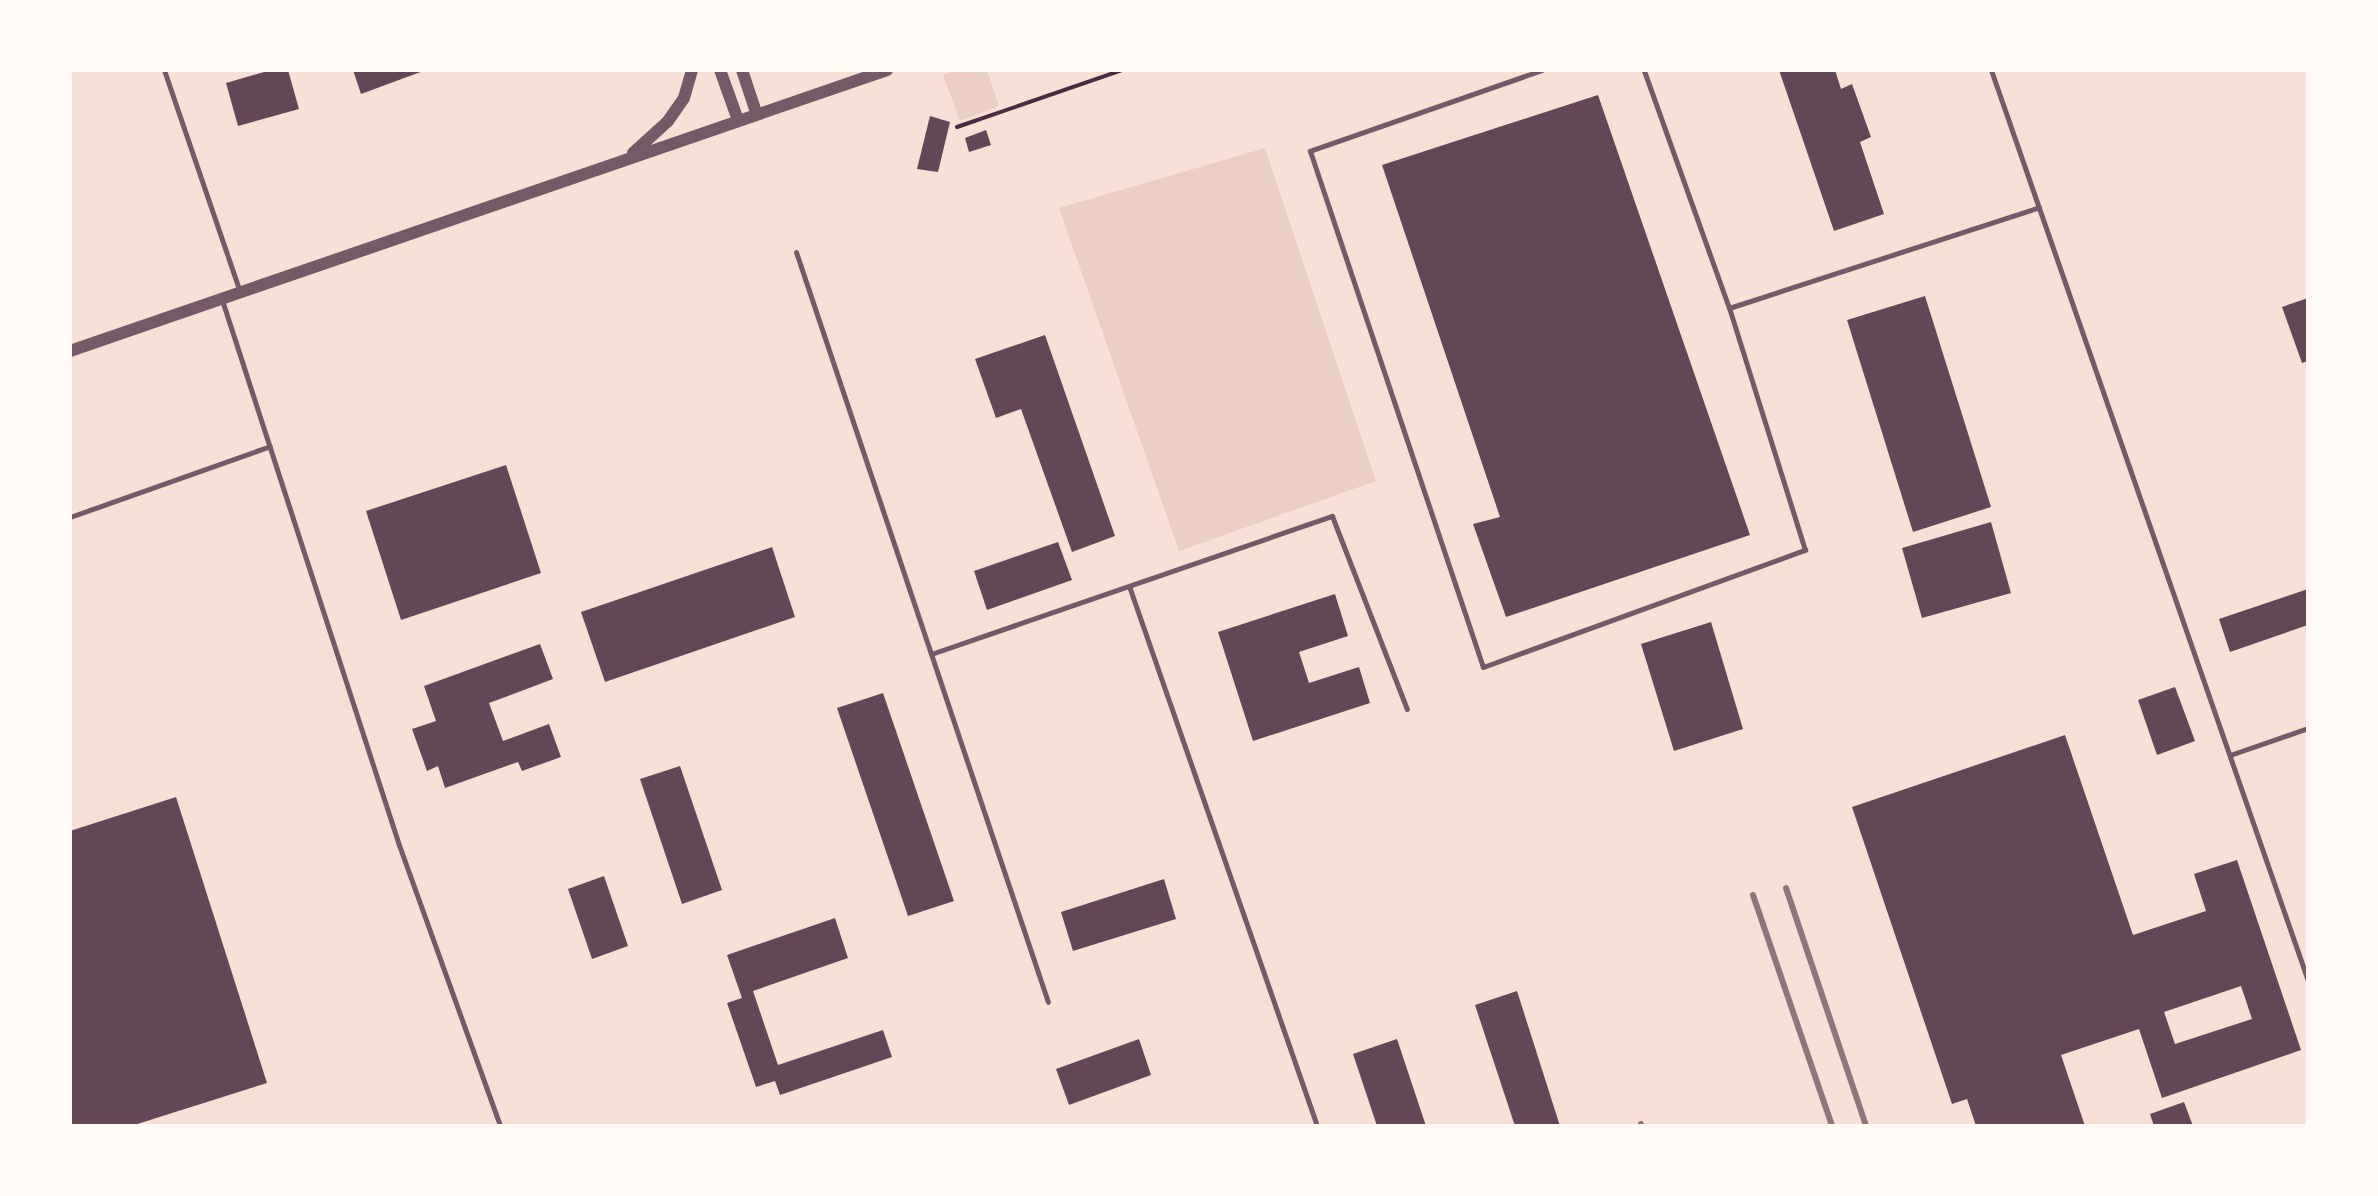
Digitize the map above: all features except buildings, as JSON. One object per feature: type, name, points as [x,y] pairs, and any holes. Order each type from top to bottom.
[{"type":"street","points":[[629,158],[668,121],[684,98],[692,70]]},
{"type":"street","points":[[720,70],[738,120]]},
{"type":"street","points":[[742,70],[757,115]]},
{"type":"street","points":[[70,351],[887,70]]},
{"type":"lane","points":[[164,70],[240,293]]},
{"type":"lane","points":[[1542,70],[1310,151],[1483,667],[1805,550],[1729,308],[1644,70]]},
{"type":"lane","points":[[1991,70],[2308,981]]},
{"type":"lane","points":[[1729,308],[2039,207]]},
{"type":"lane","points":[[796,252],[934,653],[1048,1002]]},
{"type":"lane","points":[[222,299],[399,845],[500,1126]]},
{"type":"lane","points":[[70,517],[270,446]]},
{"type":"lane","points":[[934,653],[1332,516],[1407,709]]},
{"type":"lane","points":[[1129,586],[1317,1126]]},
{"type":"lane","points":[[2230,755],[2308,728]]},
{"type":"path","points":[[957,127],[1123,70]]},
{"type":"shaded area","points":[[957,70],[987,70],[999,106],[960,121],[943,75]]},
{"type":"shaded area","points":[[1265,148],[1376,481],[1179,551],[1059,208]]},
{"type":"railway","points":[[1786,888],[1866,1126]]},
{"type":"railway","points":[[1753,895],[1832,1126]]}]
